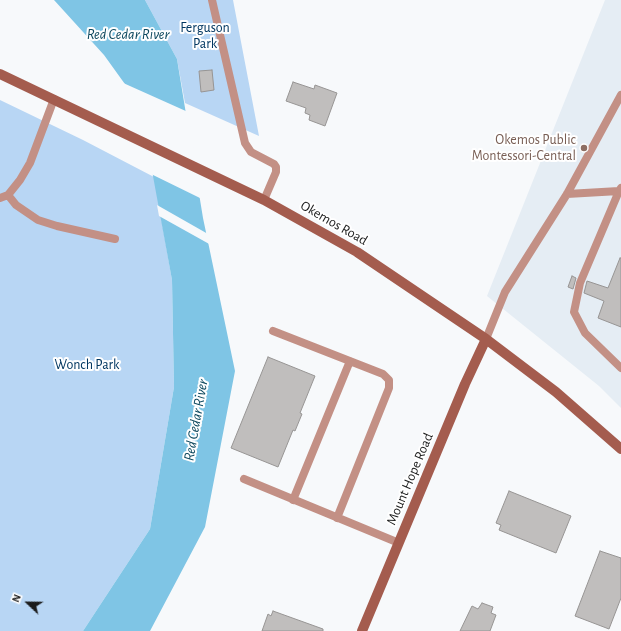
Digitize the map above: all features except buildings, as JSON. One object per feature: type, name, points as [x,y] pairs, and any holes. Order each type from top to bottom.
[{"type":"main road","name":"Okemos Road","points":[[0,74],[264,200],[356,252],[486,339],[556,392],[621,449]]},
{"type":"main road","name":"Mount Hope Road","points":[[362,631],[465,384],[486,339]]},
{"type":"lane","points":[[212,0],[245,143],[251,152],[274,164],[276,167],[276,172],[264,200]]},
{"type":"lane","points":[[486,339],[505,292],[568,194],[621,95]]},
{"type":"lane","points":[[54,99],[30,163],[20,180],[4,196],[38,220],[57,226],[115,239]]},
{"type":"lane","points":[[568,194],[620,189],[580,283],[574,312],[586,333],[621,368]]},
{"type":"lane","points":[[273,330],[383,374],[389,384],[337,518]]},
{"type":"lane","points":[[293,500],[350,361]]},
{"type":"lane","points":[[244,479],[399,543]]},
{"type":"shaded area","name":"Okemos Public Montessori-Central","points":[[605,0],[621,0],[621,408],[599,386],[487,296]]},
{"type":"green space","name":"Ferguson Park","points":[[145,0],[233,0],[259,136],[185,103],[177,59]]},
{"type":"green space","name":"Wonch Park","points":[[0,100],[83,140],[154,177],[172,280],[174,387],[150,529],[83,631],[0,631]]},
{"type":"water","name":"Red Cedar River","points":[[54,0],[145,0],[177,59],[203,218],[235,371],[205,527],[150,631],[83,631],[150,529],[174,387],[172,280],[140,105],[104,55]]},
{"type":"pier","points":[[121,82],[188,112],[202,199],[151,174],[138,105]]},
{"type":"pier","points":[[157,205],[208,234],[211,245],[159,216]]},
{"type":"place","name":"Okemos Public Montessori-Central","points":[[584,148]]}]
